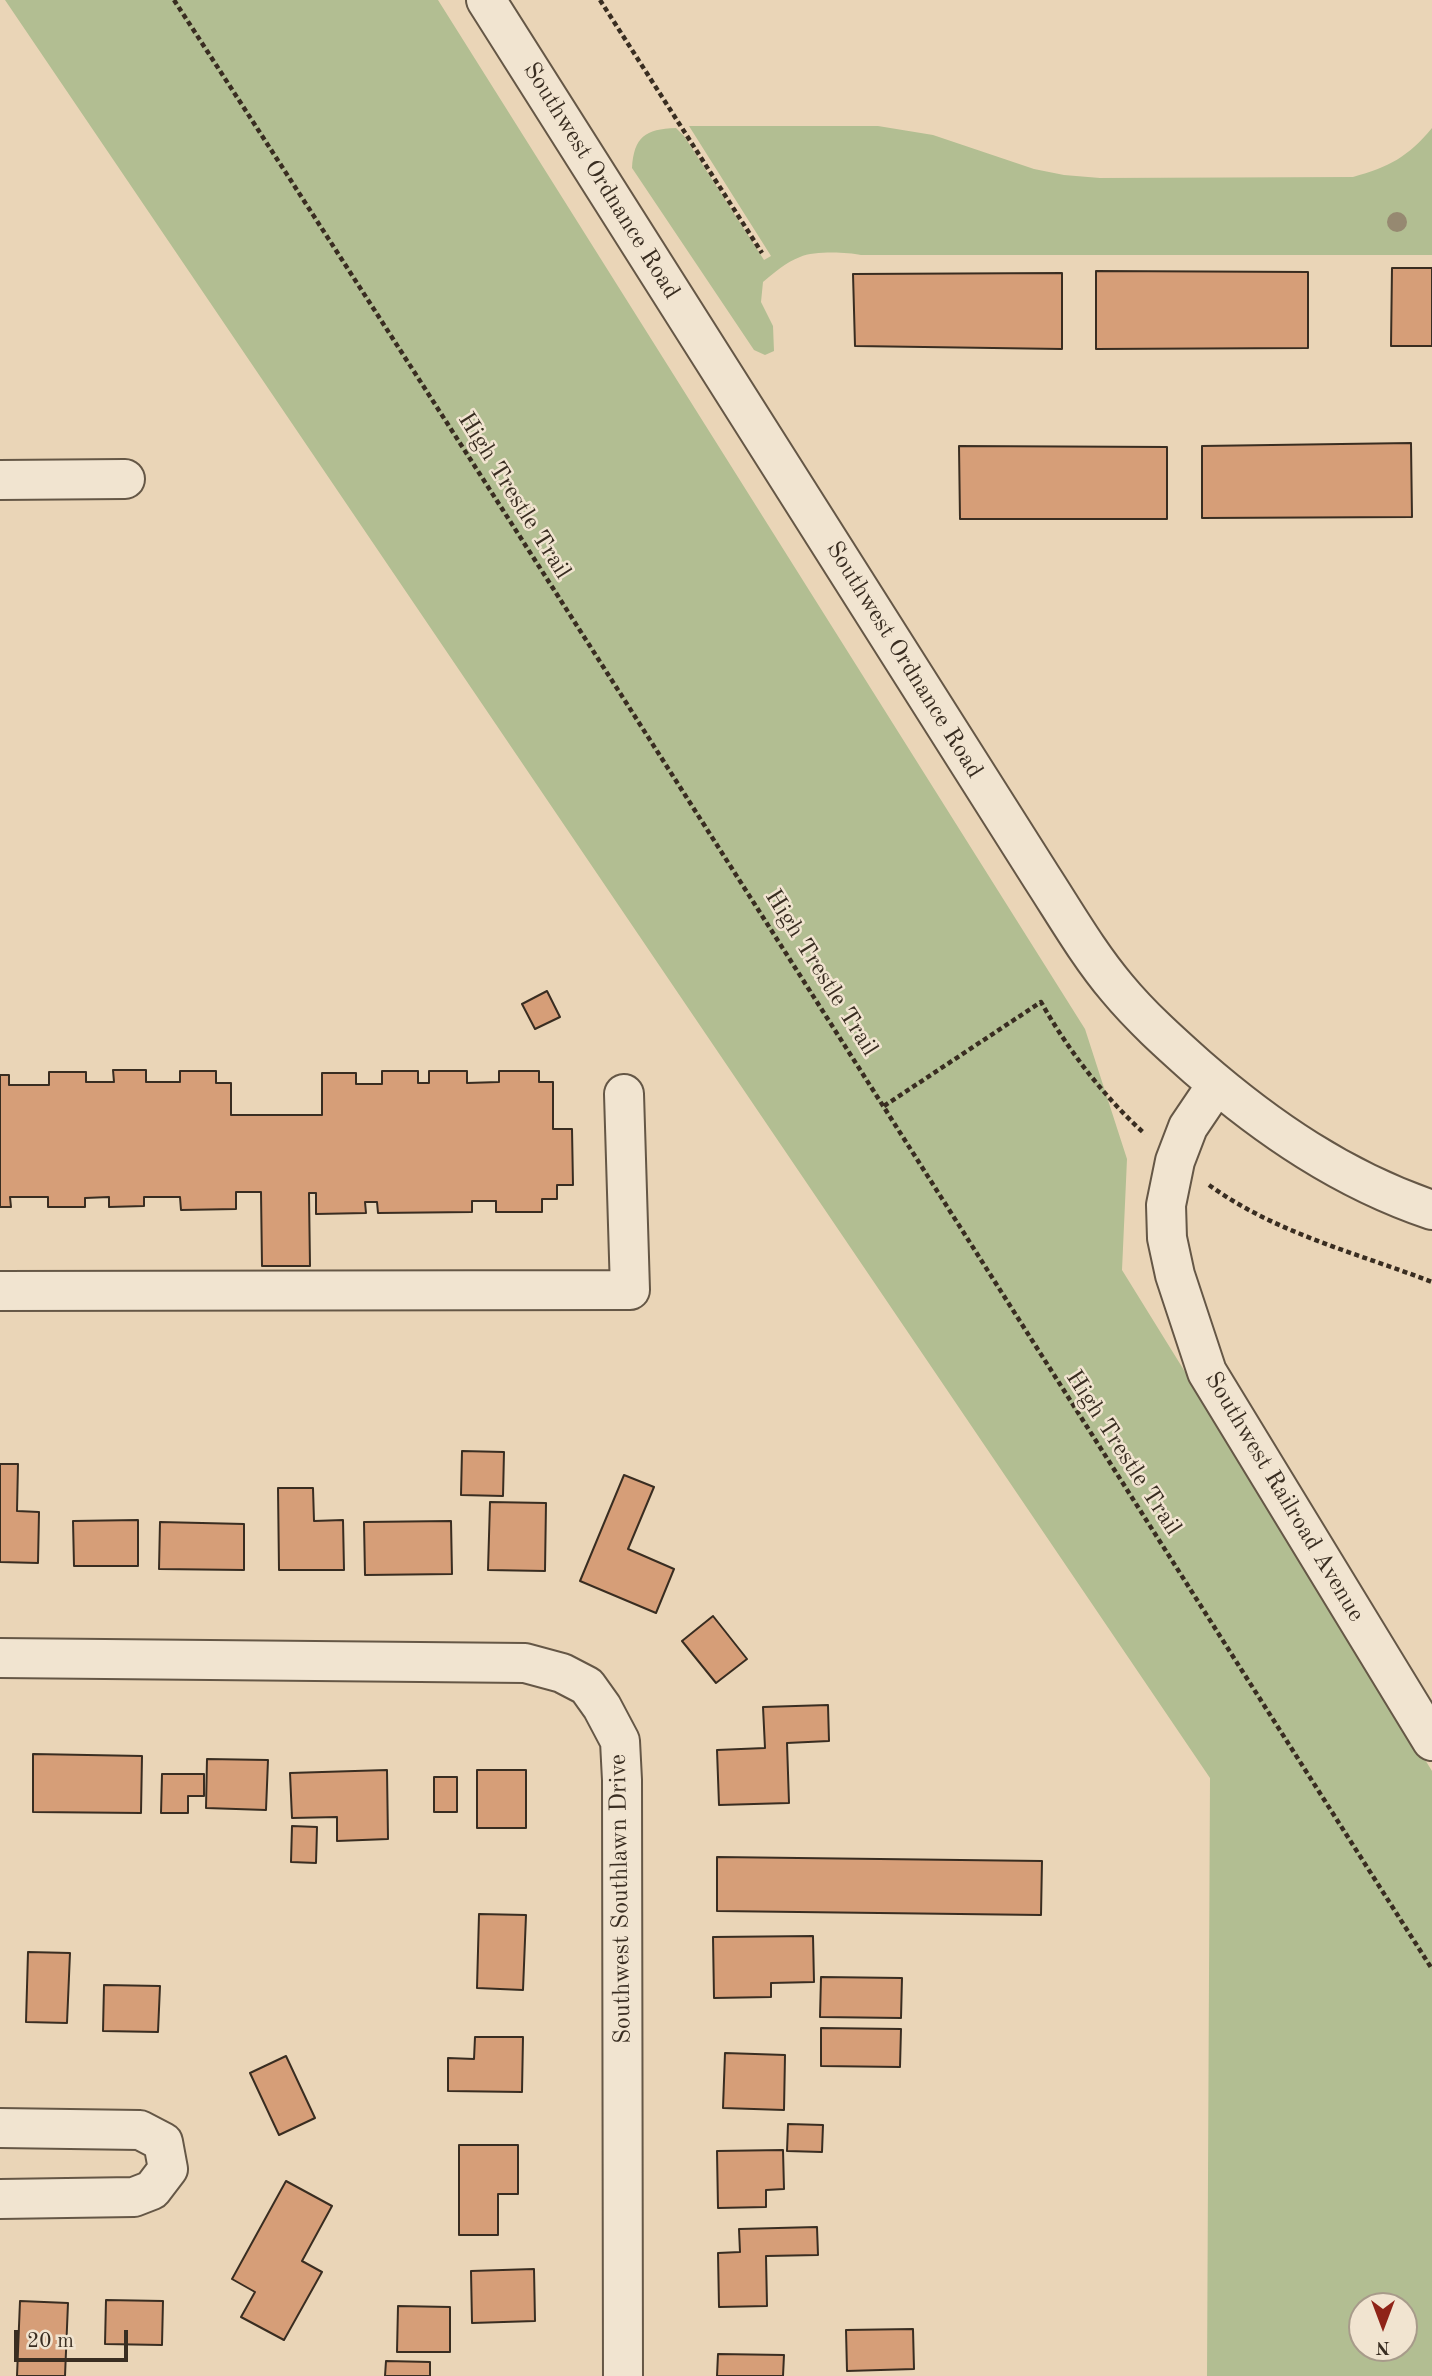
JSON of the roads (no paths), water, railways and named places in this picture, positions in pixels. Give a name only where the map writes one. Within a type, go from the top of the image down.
[{"type":"street","name":"Southwest Ordnance Road","points":[[486,0],[1042,878],[1114,985],[1141,1017],[1217,1084],[1278,1132],[1343,1173],[1432,1210]]},
{"type":"street","points":[[0,480],[125,478]]},
{"type":"street","name":"Southwest Railroad Avenue","points":[[1217,1084],[1188,1128],[1175,1161],[1166,1205],[1167,1238],[1175,1275],[1207,1372],[1432,1741]]},
{"type":"street","points":[[0,1292],[630,1290],[624,1094]]},
{"type":"street","name":"Southwest Southlawn Drive","points":[[0,1658],[525,1662],[562,1673],[587,1686],[620,1741],[623,2376]]},
{"type":"street","points":[[0,2128],[140,2130],[163,2142],[169,2169],[152,2190],[134,2197],[0,2199]]}]
